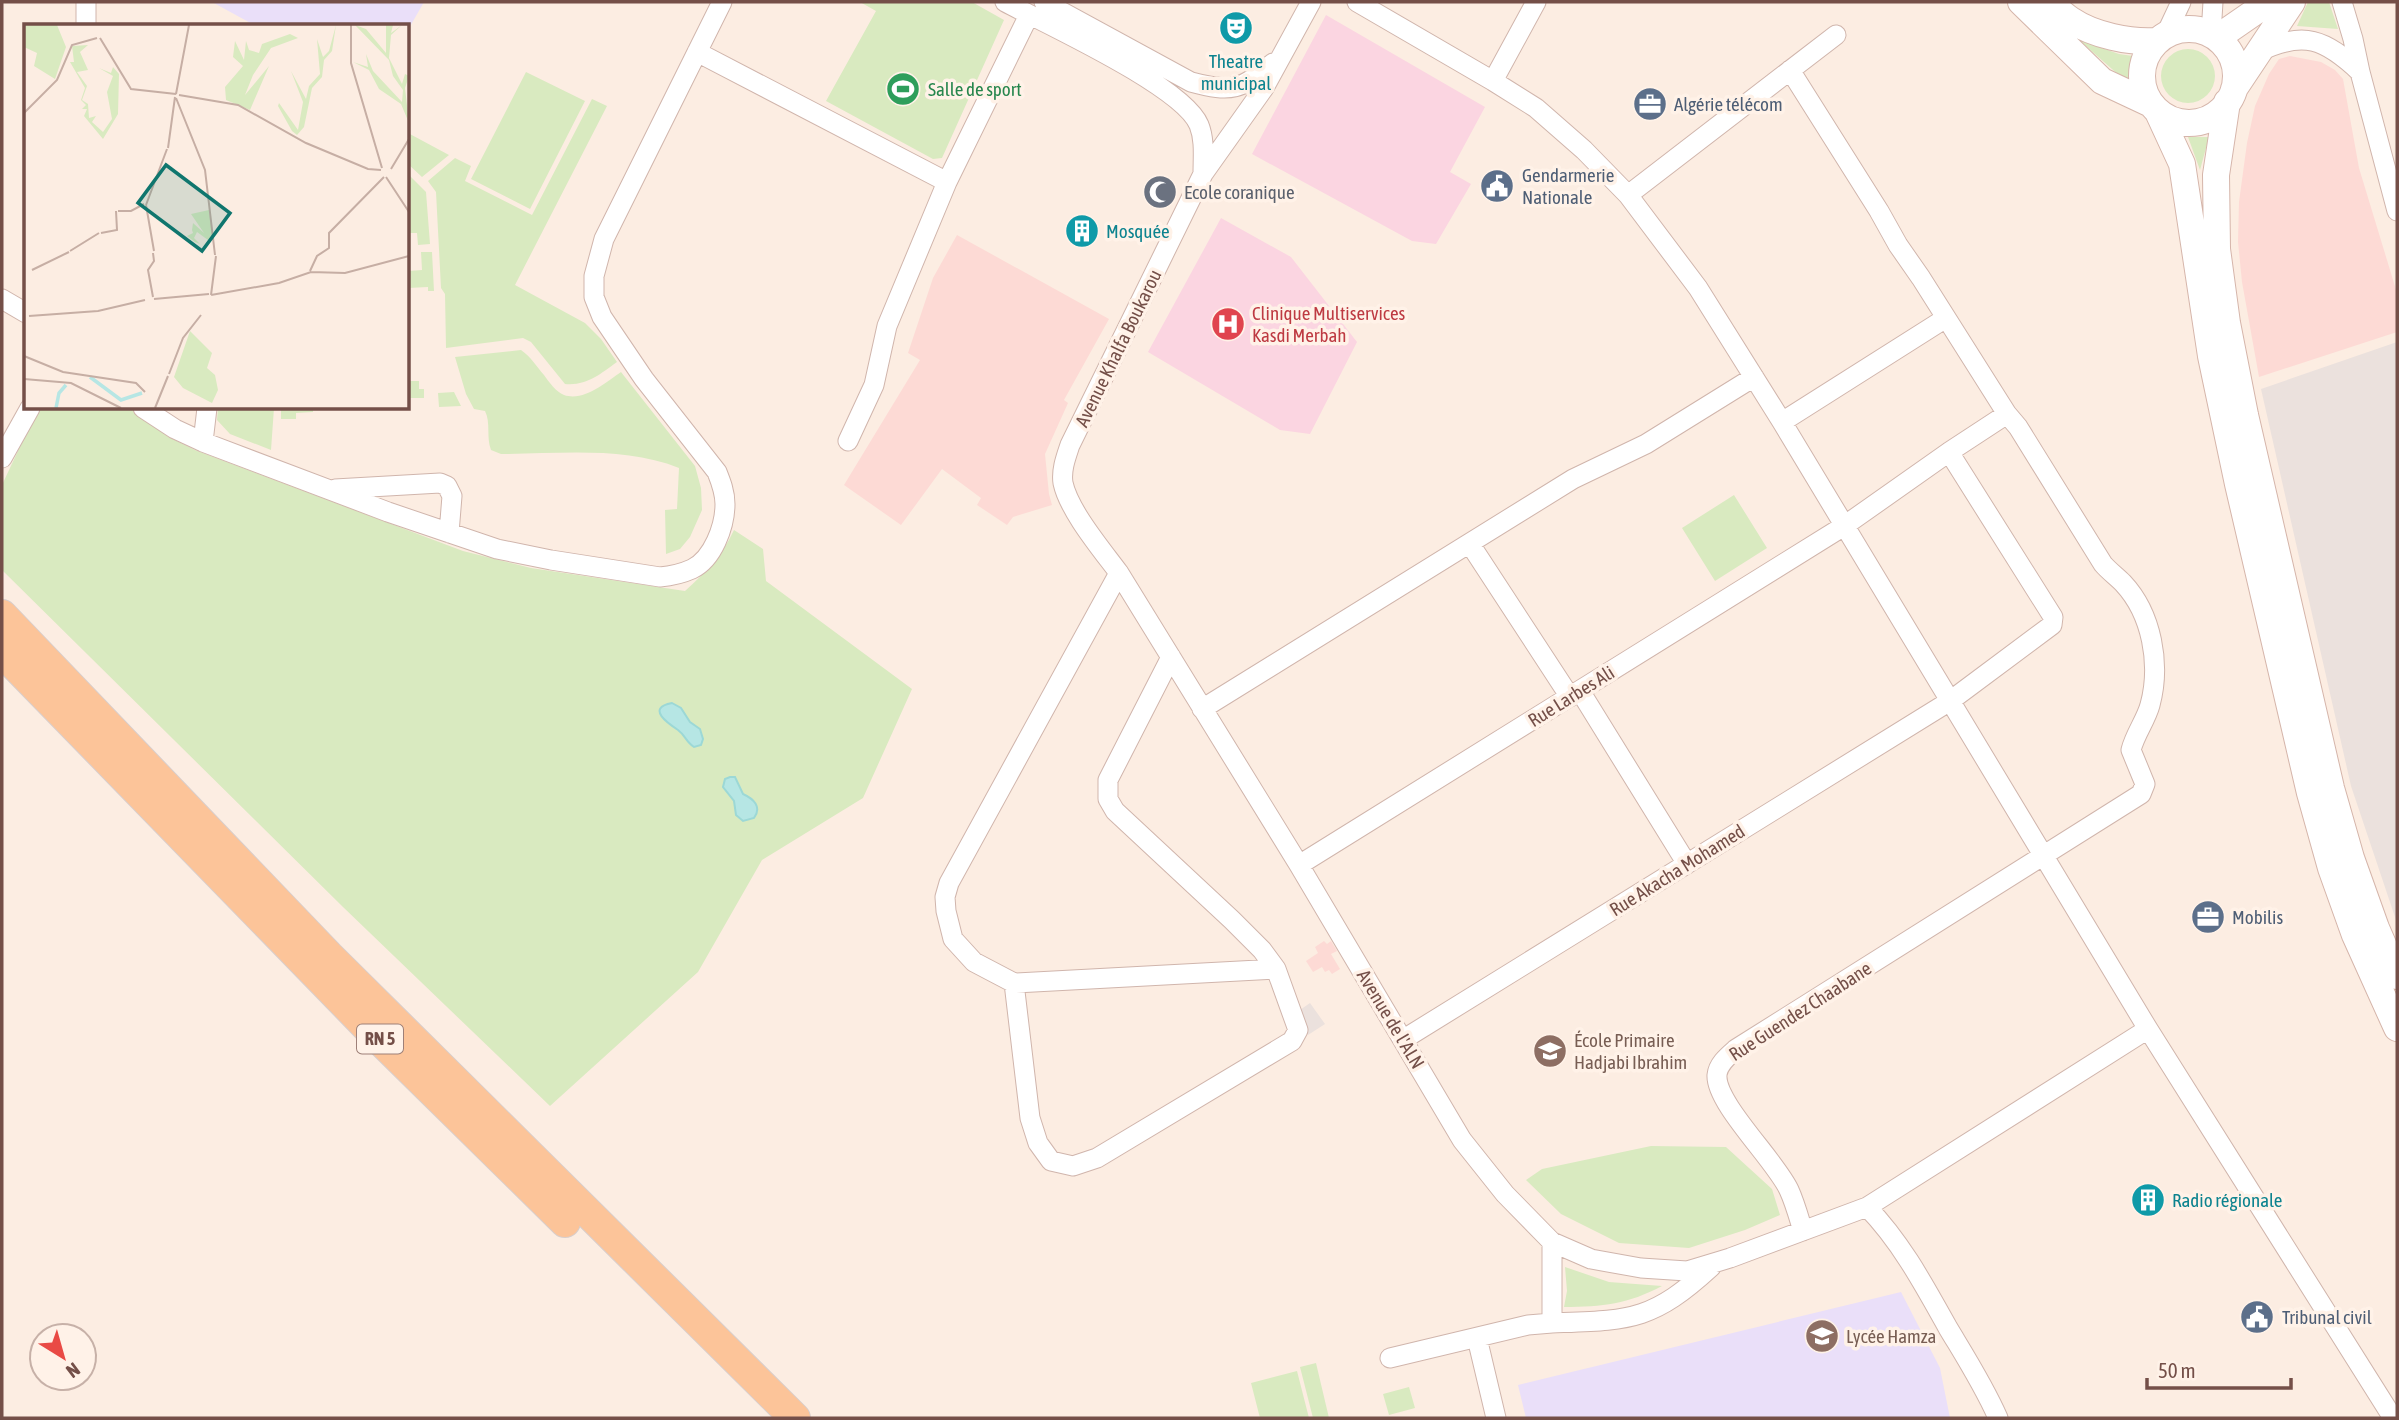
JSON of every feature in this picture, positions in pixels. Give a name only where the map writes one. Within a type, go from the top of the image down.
[{"type":"main road","points":[[2021,2],[2154,135],[2165,151],[2190,207]]},
{"type":"main road","points":[[2050,2],[2071,20],[2087,28],[2124,39],[2162,37],[2189,29],[2214,36],[2232,58],[2235,69],[2216,175],[2217,249],[2232,349],[2331,788],[2375,928],[2397,976]]},
{"type":"main road","points":[[2214,36],[2269,2]]},
{"type":"main road","points":[[2102,81],[2155,108],[2169,119],[2182,122],[2207,119],[2230,97],[2292,2]]},
{"type":"main road","points":[[2162,37],[2150,48],[2142,67],[2143,86],[2182,164],[2211,356],[2310,793],[2331,868],[2355,935],[2397,1028]]},
{"type":"main road","name":"RN 5","points":[[2,615],[338,966],[795,1418]]},
{"type":"main road","name":"RN 5","points":[[2,652],[370,1030],[765,1418]]},
{"type":"street","points":[[86,2],[86,24]]},
{"type":"street","points":[[146,410],[175,429],[202,442],[449,533],[511,552],[660,577],[677,575],[694,568],[713,548],[723,523],[724,489],[717,472],[627,355],[602,317],[594,297],[594,276],[604,239],[722,2]]},
{"type":"street","points":[[1005,2],[1134,70],[1186,106],[1198,123],[1209,132],[1216,134],[1236,125],[1240,113],[1237,101],[1228,92],[1191,82],[1044,2]]},
{"type":"street","name":"Avenue Khalfa Boukarou","points":[[1071,503],[1063,483],[1064,465],[1070,445],[1203,174],[1264,88],[1311,2]]},
{"type":"street","points":[[1357,2],[1536,108],[1584,150],[1628,195],[1698,288],[1782,422],[2148,1029],[2393,1418]]},
{"type":"street","points":[[1493,81],[1536,2]]},
{"type":"street","points":[[2162,37],[2181,2]]},
{"type":"street","points":[[2213,2],[2214,36]]},
{"type":"street","points":[[2342,2],[2397,211]]},
{"type":"street","points":[[848,440],[874,385],[887,326],[947,182],[1029,15]]},
{"type":"street","points":[[1628,195],[1836,35]]},
{"type":"street","points":[[2257,52],[2289,40],[2307,40],[2331,47],[2360,72]]},
{"type":"street","points":[[697,52],[947,182]]},
{"type":"street","points":[[1203,174],[1204,151],[1196,116],[1198,102],[1208,92],[1255,78],[1282,55]]},
{"type":"street","name":"Rue Guendez Chaabane","points":[[1790,70],[1898,245],[2018,427],[2103,564],[2122,581],[2136,601],[2147,623],[2153,647],[2154,677],[2150,706],[2131,750],[2145,784],[2141,794],[1725,1058],[1717,1076],[1720,1087],[1730,1107],[1776,1167],[1790,1190],[1803,1231]]},
{"type":"street","points":[[2,299],[24,312]]},
{"type":"street","points":[[1782,422],[1946,318]]},
{"type":"street","points":[[1202,709],[1573,479],[1646,444],[1754,377]]},
{"type":"street","points":[[2,458],[29,410]]},
{"type":"street","points":[[202,442],[207,410]]},
{"type":"street","name":"Rue Larbes Ali","points":[[1299,865],[1844,526],[2007,414]]},
{"type":"street","name":"Rue Akacha Mohamed","points":[[1404,1039],[1950,701],[2052,625],[2053,617],[1949,452]]},
{"type":"street","points":[[327,489],[440,483],[447,486],[452,496],[449,533]]},
{"type":"street","name":"Avenue de l'ALN","points":[[1071,503],[1119,573],[1299,865],[1462,1140],[1505,1194],[1552,1242],[1591,1259],[1641,1268],[1687,1271],[1714,1264],[1867,1207],[2148,1029]]},
{"type":"street","points":[[1470,544],[1575,694],[1687,864]]},
{"type":"street","points":[[1119,573],[949,883],[946,911],[953,939],[974,962],[1014,983],[1276,969]]},
{"type":"street","points":[[1014,983],[1030,1118],[1038,1143],[1051,1161],[1073,1166],[1097,1158],[1292,1041],[1298,1030],[1276,969],[1262,950],[1115,811],[1108,799],[1108,780],[1171,657]]},
{"type":"street","points":[[1867,1207],[1887,1228],[1914,1268],[1986,1392],[1998,1418]]},
{"type":"street","points":[[1552,1242],[1552,1324]]},
{"type":"street","points":[[1391,1358],[1528,1325],[1628,1319],[1650,1312],[1684,1292],[1714,1264]]},
{"type":"street","points":[[1477,1338],[1496,1418]]},
{"type":"shaded area","points":[[212,2],[424,2],[410,26],[410,24],[252,24]]},
{"type":"shaded area","points":[[1326,15],[1485,107],[1450,172],[1471,184],[1436,244],[1412,241],[1252,154]]},
{"type":"shaded area","points":[[2290,56],[2321,62],[2335,70],[2343,79],[2359,168],[2397,293],[2397,332],[2259,377],[2242,282],[2238,242],[2239,202],[2255,106],[2279,59]]},
{"type":"shaded area","points":[[1221,218],[1291,257],[1357,342],[1310,434],[1280,430],[1148,352]]},
{"type":"shaded area","points":[[957,235],[1109,319],[1064,400],[1068,403],[1045,454],[1052,505],[1013,517],[1007,525],[977,505],[981,498],[942,469],[901,525],[844,485],[920,360],[908,353],[933,278]]},
{"type":"shaded area","points":[[2397,342],[2397,923],[2351,786],[2261,389]]},
{"type":"shaded area","points":[[1324,941],[1327,944],[1331,941],[1337,951],[1331,954],[1340,969],[1332,974],[1329,970],[1325,972],[1322,967],[1313,972],[1306,961],[1318,953],[1315,947]]},
{"type":"shaded area","points":[[1310,1003],[1325,1024],[1308,1035],[1300,1010]]},
{"type":"shaded area","name":"Lycée Hamza","points":[[1901,1292],[1940,1368],[1950,1418],[1526,1418],[1518,1385]]},
{"type":"green space","name":"Salle de sport","points":[[860,2],[972,2],[1004,20],[942,158],[933,159],[826,101],[876,11]]},
{"type":"green space","points":[[2308,2],[2329,2],[2338,29],[2297,26]]},
{"type":"green space","points":[[2079,40],[2133,56],[2129,84]]},
{"type":"green space","points":[[2193,49],[2203,53],[2211,61],[2215,76],[2211,91],[2203,99],[2183,103],[2173,99],[2165,91],[2161,71],[2165,61],[2173,53]]},
{"type":"green space","points":[[526,72],[585,101],[530,209],[471,179]]},
{"type":"green space","points":[[592,99],[607,106],[515,285],[585,323],[601,339],[617,362],[587,381],[565,384],[531,342],[523,338],[446,348],[445,294],[441,288],[436,192],[428,181],[455,158],[471,166],[465,181],[532,215]]},
{"type":"green space","points":[[410,134],[449,155],[422,177],[410,166]]},
{"type":"green space","points":[[2188,137],[2209,137],[2200,170]]},
{"type":"green space","points":[[410,176],[426,192],[430,244],[418,245],[417,233],[410,233]]},
{"type":"green space","points":[[421,252],[432,252],[434,291],[428,291],[428,287],[410,288],[410,271],[422,270]]},
{"type":"green space","points":[[521,350],[558,392],[564,395],[579,396],[587,393],[621,372],[695,466],[701,488],[702,510],[690,537],[680,549],[666,554],[665,510],[677,509],[679,468],[658,461],[614,454],[501,454],[491,450],[485,411],[474,409],[466,394],[455,357]]},
{"type":"green space","points":[[410,381],[419,381],[419,389],[424,389],[424,398],[410,398]]},
{"type":"green space","points":[[454,392],[461,406],[439,407],[438,393]]},
{"type":"green space","points":[[37,410],[132,410],[167,436],[195,450],[463,551],[531,568],[685,591],[713,563],[734,530],[763,549],[766,581],[912,689],[863,798],[762,860],[698,972],[550,1106],[343,907],[2,570],[2,485]]},
{"type":"green space","points":[[218,410],[274,410],[271,450],[230,434],[217,420]]},
{"type":"green space","points":[[281,410],[313,410],[296,413],[296,419],[281,419]]},
{"type":"green space","points":[[1734,495],[1767,548],[1715,581],[1682,528]]},
{"type":"green space","points":[[1651,1146],[1726,1147],[1772,1189],[1780,1215],[1745,1230],[1689,1248],[1619,1243],[1561,1214],[1526,1180],[1542,1169]]},
{"type":"green space","points":[[1565,1267],[1609,1282],[1662,1286],[1638,1297],[1615,1303],[1564,1307],[1567,1291]]},
{"type":"green space","points":[[1316,1363],[1329,1418],[1313,1418],[1300,1367]]},
{"type":"green space","points":[[1297,1371],[1309,1418],[1260,1418],[1251,1383]]},
{"type":"green space","points":[[1409,1387],[1415,1408],[1389,1415],[1383,1394]]},
{"type":"water","points":[[672,703],[681,708],[690,722],[700,729],[703,739],[701,745],[691,745],[662,716],[660,708]]},
{"type":"water","points":[[735,777],[743,794],[756,804],[754,818],[743,821],[736,815],[734,801],[723,787],[725,779]]},
{"type":"place","name":"Theatre municipal","points":[[1236,28]]},
{"type":"place","name":"Salle de sport","points":[[903,89]]},
{"type":"place","name":"Algérie télécom","points":[[1650,104]]},
{"type":"place","name":"Gendarmerie Nationale","points":[[1497,186]]},
{"type":"place","name":"Ecole coranique","points":[[1160,192]]},
{"type":"place","name":"Mosquée","points":[[1082,231]]},
{"type":"place","name":"Clinique Multiservices Kasdi Merbah","points":[[1228,324]]},
{"type":"place","name":"Mobilis","points":[[2208,917]]},
{"type":"place","name":"École Primaire Hadjabi Ibrahim","points":[[1550,1051]]},
{"type":"place","name":"Radio régionale","points":[[2148,1200]]},
{"type":"place","name":"Tribunal civil","points":[[2257,1317]]},
{"type":"place","name":"Lycée Hamza","points":[[1822,1336]]}]
